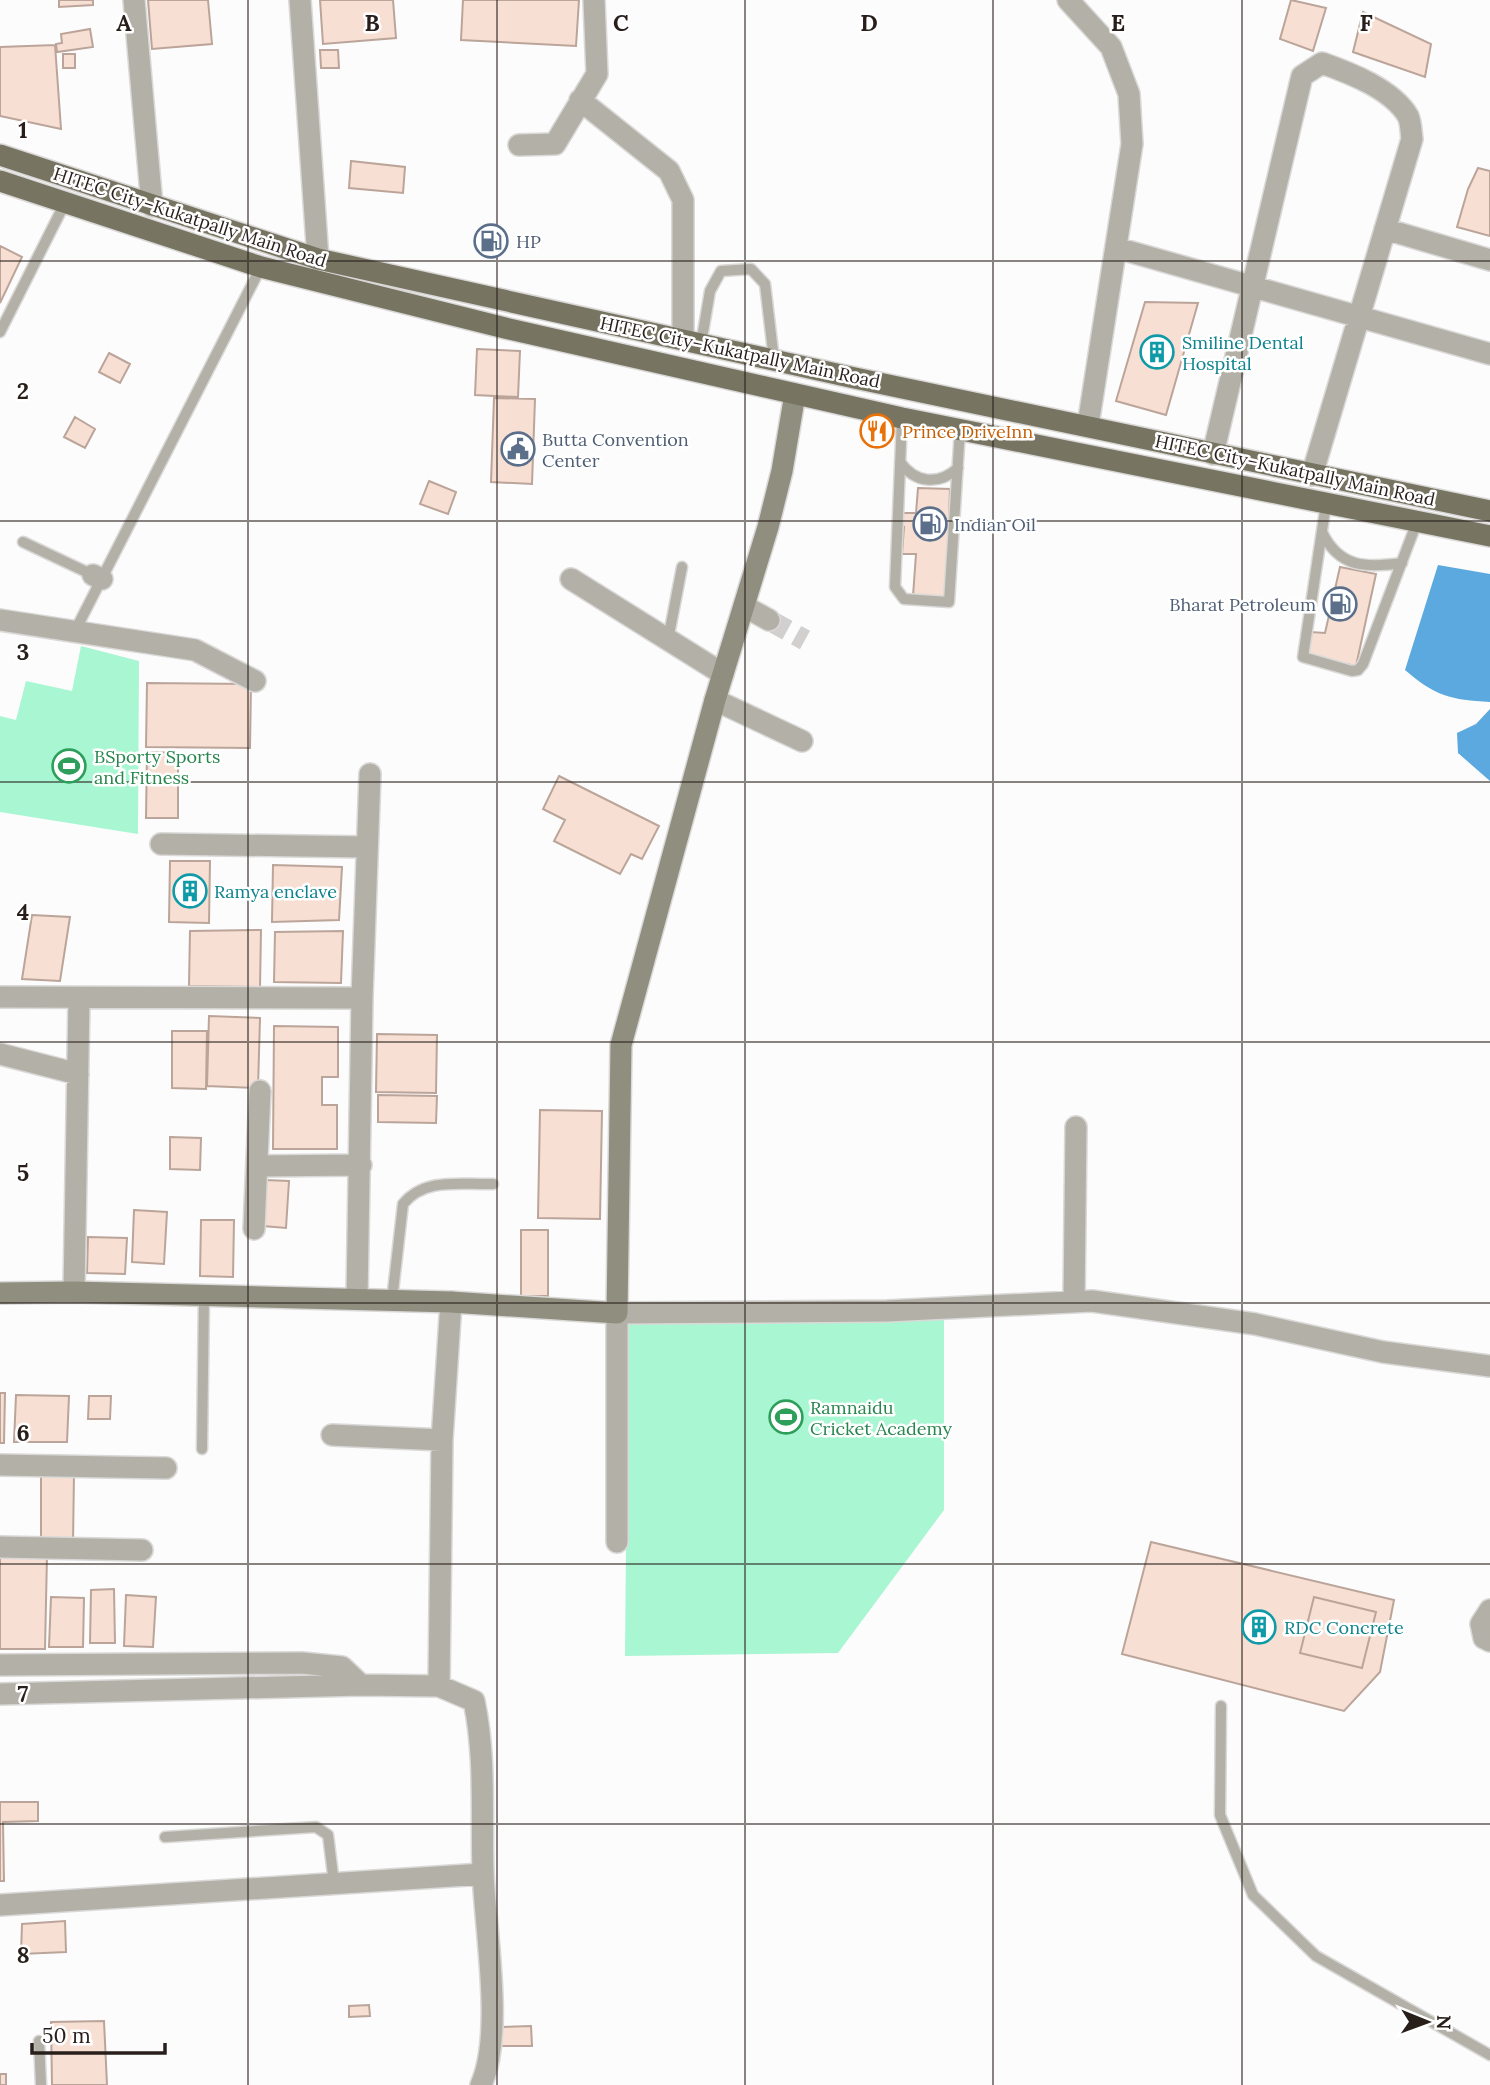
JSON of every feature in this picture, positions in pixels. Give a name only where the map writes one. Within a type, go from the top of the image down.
[{"type":"main road","name":"HITEC City–Kukatpally Main Road","points":[[0,155],[317,259],[774,360],[1490,511]]},
{"type":"main road","name":"HITEC City–Kukatpally Main Road","points":[[0,181],[261,267],[505,328],[902,418],[1490,536]]},
{"type":"street","points":[[134,0],[152,206]]},
{"type":"street","points":[[300,0],[317,259]]},
{"type":"street","points":[[519,145],[555,144],[597,74],[594,0]]},
{"type":"street","points":[[1069,0],[1111,47],[1129,94],[1132,144],[1088,425]]},
{"type":"street","points":[[1213,454],[1302,76],[1322,63],[1353,74],[1396,102],[1409,118],[1412,139],[1312,474]]},
{"type":"street","points":[[580,100],[669,171],[683,200],[692,342]]},
{"type":"street","points":[[1385,229],[1490,260]]},
{"type":"street","points":[[1117,248],[1490,354]]},
{"type":"street","points":[[617,1542],[621,1045],[715,700],[782,471],[794,394]]},
{"type":"street","points":[[571,579],[723,674]]},
{"type":"street","points":[[744,606],[769,620]]},
{"type":"street","points":[[0,620],[76,629],[195,650],[254,681]]},
{"type":"street","points":[[715,700],[802,741]]},
{"type":"street","points":[[357,1299],[362,998],[370,774]]},
{"type":"street","points":[[161,844],[366,847]]},
{"type":"street","points":[[0,997],[362,998]]},
{"type":"street","points":[[74,1292],[79,999]]},
{"type":"street","points":[[0,1054],[78,1074]]},
{"type":"street","points":[[254,1229],[260,1091]]},
{"type":"street","points":[[1074,1302],[1076,1127]]},
{"type":"street","points":[[257,1166],[361,1165]]},
{"type":"street","points":[[0,1293],[74,1292],[391,1300],[617,1313],[887,1311],[1092,1301],[1255,1324],[1383,1352],[1490,1366]]},
{"type":"street","points":[[439,1686],[442,1440],[451,1302]]},
{"type":"street","points":[[331,1435],[442,1440]]},
{"type":"street","points":[[0,1465],[166,1468]]},
{"type":"street","points":[[0,1547],[142,1550]]},
{"type":"street","points":[[1490,1610],[1481,1624],[1484,1638],[1490,1641]]},
{"type":"street","points":[[0,1665],[302,1663],[342,1667],[361,1685]]},
{"type":"street","points":[[0,1694],[361,1685],[439,1686],[474,1701],[482,1740],[483,1874],[492,2024],[488,2069],[481,2085]]},
{"type":"street","points":[[0,1905],[483,1874]]},
{"type":"lane","points":[[0,332],[66,201]]},
{"type":"lane","points":[[76,629],[97,577],[261,267]]},
{"type":"lane","points":[[692,342],[710,291],[721,271],[751,269],[765,284],[774,360]]},
{"type":"lane","points":[[902,418],[895,587],[904,599],[945,604],[951,596],[960,430]]},
{"type":"lane","points":[[900,462],[909,475],[922,479],[949,476],[958,468]]},
{"type":"lane","points":[[1326,504],[1303,652],[1305,659],[1358,670],[1417,522]]},
{"type":"lane","points":[[1322,532],[1330,550],[1345,561],[1378,566],[1402,563]]},
{"type":"lane","points":[[23,542],[97,577]]},
{"type":"lane","points":[[668,640],[681,568]]},
{"type":"lane","points":[[391,1300],[403,1204],[413,1192],[425,1186],[493,1184]]},
{"type":"lane","points":[[202,1449],[204,1297]]},
{"type":"lane","points":[[1221,1706],[1220,1815],[1253,1895],[1316,1956],[1490,2055]]},
{"type":"lane","points":[[165,1837],[316,1827],[328,1835],[334,1883]]},
{"type":"lane","points":[[39,2041],[41,2085]]},
{"type":"green space","name":"BSporty Sports and Fitness","points":[[81,646],[139,661],[138,834],[0,812],[0,716],[16,720],[26,681],[72,691]]},
{"type":"green space","name":"Ramnaidu Cricket Academy","points":[[944,1317],[944,1510],[838,1653],[625,1656],[628,1323]]},
{"type":"water","points":[[1438,565],[1490,574],[1490,702],[1444,695],[1425,686],[1405,670]]},
{"type":"water","points":[[1490,709],[1490,781],[1458,753],[1457,733],[1476,724]]},
{"type":"building","points":[[59,0],[93,0],[93,5],[59,7]]},
{"type":"building","points":[[148,0],[208,0],[212,44],[152,49]]},
{"type":"building","points":[[320,0],[393,0],[396,38],[323,44]]},
{"type":"building","points":[[463,0],[579,0],[576,46],[461,40]]},
{"type":"building","points":[[1291,0],[1326,8],[1313,51],[1280,39]]},
{"type":"building","points":[[1363,12],[1431,44],[1425,77],[1353,52]]},
{"type":"building","points":[[90,29],[93,47],[57,52],[56,44],[62,43],[61,34]]},
{"type":"building","points":[[55,45],[61,129],[0,116],[0,47]]},
{"type":"building","points":[[320,50],[338,50],[339,68],[321,68]]},
{"type":"building","points":[[63,54],[75,54],[75,68],[63,68]]},
{"type":"building","points":[[351,161],[405,167],[403,193],[349,188]]},
{"type":"building","points":[[1478,168],[1490,171],[1490,236],[1457,227],[1468,189]]},
{"type":"building","points":[[0,246],[22,257],[0,303]]},
{"type":"building","name":"Smiline Dental Hospital","points":[[1145,302],[1198,303],[1166,415],[1116,401]]},
{"type":"building","points":[[477,349],[520,351],[518,397],[475,395]]},
{"type":"building","points":[[109,353],[130,364],[120,383],[99,372]]},
{"type":"building","points":[[494,398],[535,399],[532,484],[491,482]]},
{"type":"building","points":[[75,417],[95,429],[85,448],[64,437]]},
{"type":"building","points":[[429,481],[456,492],[448,514],[420,504]]},
{"type":"building","points":[[918,488],[950,489],[946,598],[913,596],[916,554],[902,554],[904,527],[900,527],[901,513],[916,513]]},
{"type":"building","points":[[1340,567],[1376,574],[1356,666],[1306,656],[1311,632],[1325,633]]},
{"type":"building","points":[[147,683],[251,684],[250,748],[146,747]]},
{"type":"building","points":[[147,752],[178,753],[178,818],[146,818]]},
{"type":"building","points":[[559,776],[659,826],[642,859],[631,854],[620,874],[554,841],[565,820],[543,809]]},
{"type":"building","name":"Ramya enclave","points":[[170,861],[210,861],[209,923],[169,922]]},
{"type":"building","points":[[273,865],[342,867],[339,920],[272,922]]},
{"type":"building","points":[[32,915],[70,917],[60,981],[22,979]]},
{"type":"building","points":[[261,930],[260,987],[189,986],[190,931]]},
{"type":"building","points":[[343,931],[341,983],[274,982],[275,932]]},
{"type":"building","points":[[209,1016],[260,1018],[258,1088],[207,1086]]},
{"type":"building","points":[[274,1026],[338,1027],[338,1077],[322,1077],[322,1105],[337,1105],[337,1149],[273,1149]]},
{"type":"building","points":[[172,1031],[207,1031],[206,1089],[172,1088]]},
{"type":"building","points":[[377,1034],[437,1035],[436,1093],[376,1092]]},
{"type":"building","points":[[378,1095],[437,1096],[436,1123],[378,1122]]},
{"type":"building","points":[[540,1110],[602,1111],[600,1219],[538,1218]]},
{"type":"building","points":[[170,1137],[201,1138],[200,1170],[170,1169]]},
{"type":"building","points":[[265,1180],[289,1181],[286,1228],[263,1226]]},
{"type":"building","points":[[134,1210],[167,1212],[164,1264],[132,1262]]},
{"type":"building","points":[[201,1220],[234,1220],[233,1277],[200,1276]]},
{"type":"building","points":[[521,1230],[548,1230],[548,1296],[521,1296]]},
{"type":"building","points":[[88,1237],[127,1238],[125,1274],[87,1273]]},
{"type":"building","points":[[0,1393],[5,1393],[4,1443],[0,1443]]},
{"type":"building","points":[[16,1395],[69,1396],[67,1442],[14,1442]]},
{"type":"building","points":[[89,1396],[111,1396],[110,1419],[88,1419]]},
{"type":"building","points":[[41,1473],[74,1473],[73,1543],[41,1542]]},
{"type":"building","name":"RDC Concrete","points":[[1151,1542],[1394,1600],[1380,1672],[1344,1711],[1122,1654]]},
{"type":"building","points":[[0,1553],[47,1555],[45,1649],[0,1649]]},
{"type":"building","points":[[114,1589],[115,1643],[90,1643],[91,1590]]},
{"type":"building","points":[[126,1595],[156,1597],[153,1647],[124,1646]]},
{"type":"building","points":[[51,1597],[84,1598],[83,1647],[49,1647]]},
{"type":"building","points":[[1314,1597],[1376,1612],[1362,1668],[1300,1653]]},
{"type":"building","points":[[0,1802],[38,1802],[38,1821],[3,1822],[4,1881],[0,1881]]},
{"type":"building","points":[[65,1921],[66,1952],[21,1954],[22,1924]]},
{"type":"building","points":[[369,2005],[370,2016],[349,2017],[349,2006]]},
{"type":"building","points":[[104,2021],[107,2085],[52,2085],[51,2022]]},
{"type":"building","points":[[531,2026],[532,2046],[500,2046],[499,2027]]},
{"type":"building","points":[[0,2074],[6,2074],[6,2085],[0,2085]]},
{"type":"tunnel","points":[[769,620],[805,640]]},
{"type":"place","name":"HP","points":[[491,241]]},
{"type":"place","name":"Smiline Dental Hospital","points":[[1157,352]]},
{"type":"place","name":"Prince DriveInn","points":[[877,431]]},
{"type":"place","name":"Butta Convention Center","points":[[518,449]]},
{"type":"place","name":"Indian Oil","points":[[930,524]]},
{"type":"place","name":"Bharat Petroleum","points":[[1340,604]]},
{"type":"place","name":"BSporty Sports and Fitness","points":[[69,766]]},
{"type":"place","name":"Ramya enclave","points":[[190,891]]},
{"type":"place","name":"Ramnaidu Cricket Academy","points":[[786,1417]]},
{"type":"place","name":"RDC Concrete","points":[[1259,1627]]}]
